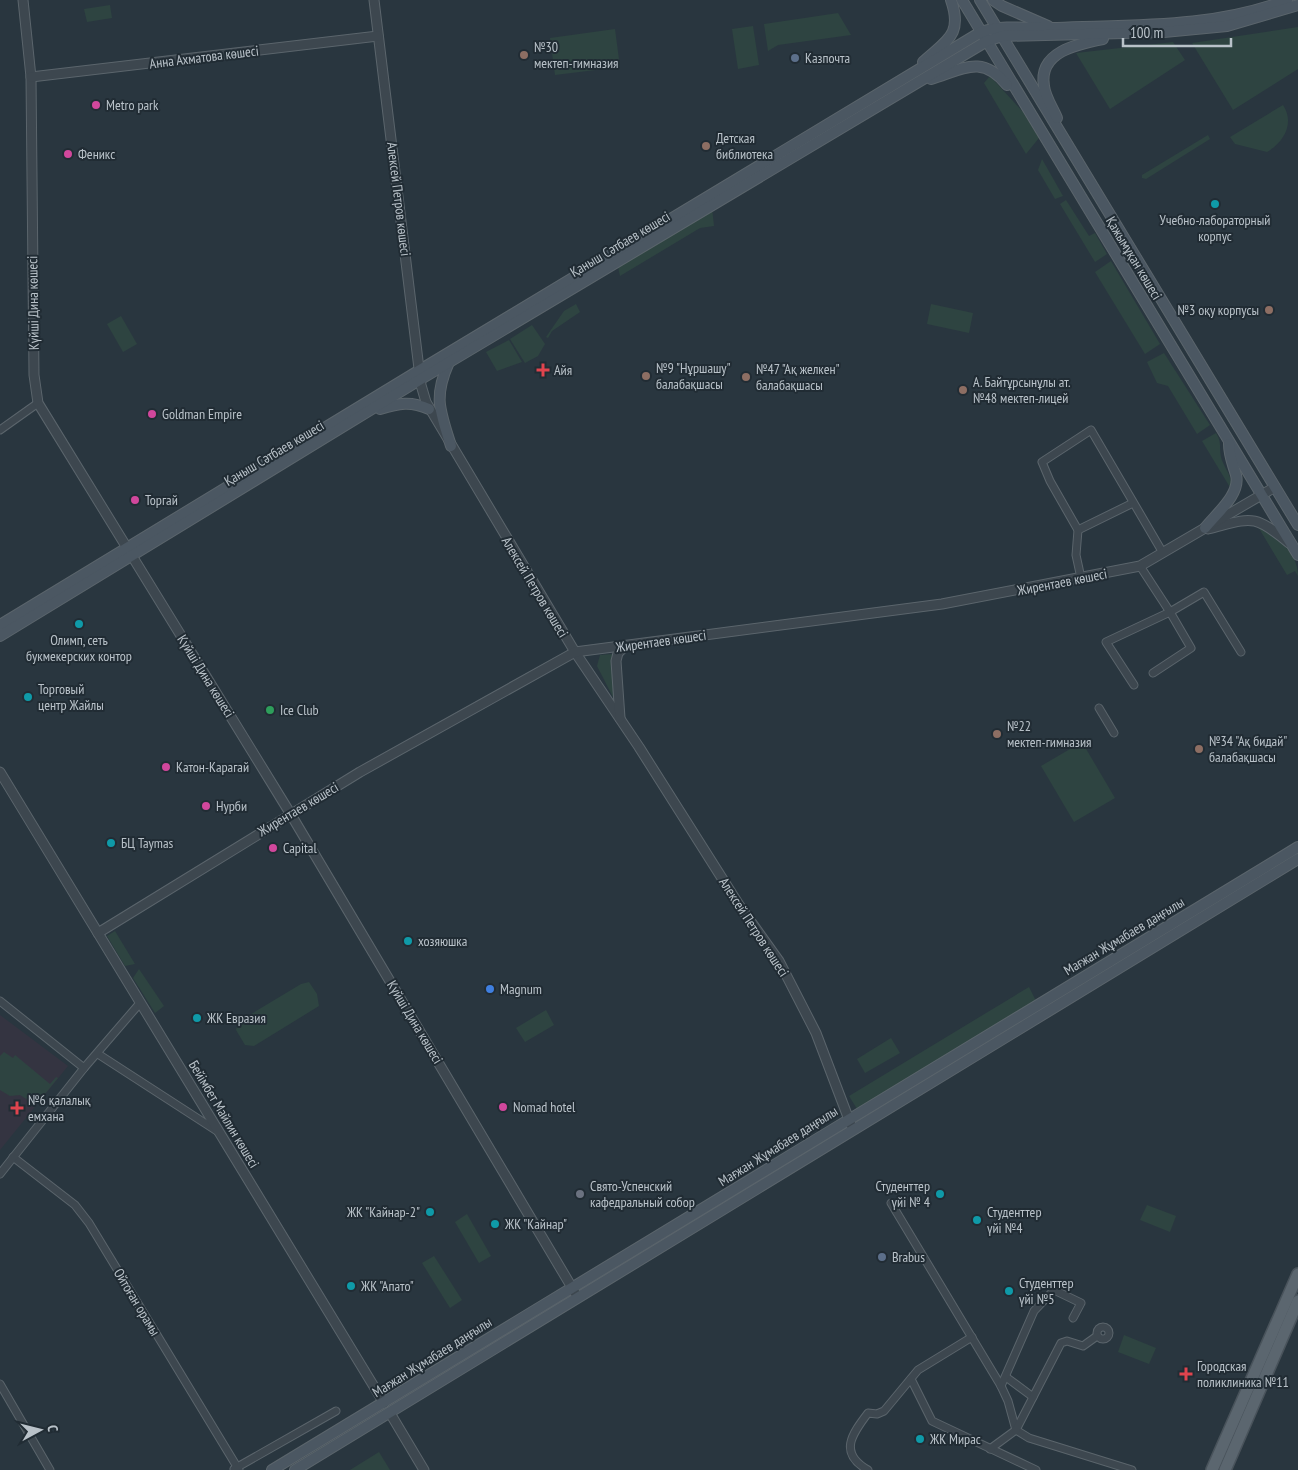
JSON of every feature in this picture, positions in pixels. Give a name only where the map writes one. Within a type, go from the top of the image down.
[{"type":"main road","points":[[910,81],[951,37],[956,24],[951,0]]},
{"type":"main road","name":"Қажымұқан көшесі","points":[[962,0],[1298,555]]},
{"type":"main road","name":"Қажымұқан көшесі","points":[[980,0],[1298,525]]},
{"type":"main road","points":[[994,0],[1002,6],[1053,28]]},
{"type":"main road","name":"Қаныш Сәтбаев көшесі","points":[[0,636],[129,551],[420,374],[984,37],[999,32],[1163,24],[1223,18],[1247,14],[1287,0]]},
{"type":"main road","name":"Қаныш Сәтбаев көшесі","points":[[999,32],[1134,33],[1227,26],[1298,5]]},
{"type":"main road","points":[[1074,156],[1044,87],[1044,70],[1055,54],[1081,43],[1134,33]]},
{"type":"main road","points":[[910,81],[971,66],[989,68],[996,72],[1031,114]]},
{"type":"main road","name":"Қаныш Сәтбаев көшесі","points":[[0,625],[367,413],[420,374],[449,362],[910,81]]},
{"type":"main road","points":[[449,362],[438,391],[439,408],[451,446]]},
{"type":"main road","points":[[367,413],[406,403],[416,403],[429,410]]},
{"type":"main road","points":[[1202,530],[1234,492],[1236,476],[1230,462],[1228,441]]},
{"type":"main road","name":"Мағжан Жұмабаев даңғылы","points":[[272,1470],[1298,847]]},
{"type":"main road","name":"Мағжан Жұмабаев даңғылы","points":[[295,1470],[577,1296],[733,1205],[1298,859]]},
{"type":"main road","points":[[1212,1470],[1298,1274]]},
{"type":"main road","points":[[1225,1470],[1298,1301]]},
{"type":"main road","name":"Бейімбет Майлин көшесі","points":[[384,1403],[390,1413]]},
{"type":"street","name":"Күйші Дина көшесі","points":[[23,0],[31,77],[34,375],[38,403],[290,813],[577,1296]]},
{"type":"street","name":"Алексей Петров көшесі","points":[[374,0],[420,374],[429,410],[575,652],[620,718],[739,905],[779,961],[816,1033],[848,1120],[854,1130]]},
{"type":"street","name":"Анна Ахматова көшесі","points":[[31,77],[378,36]]},
{"type":"street","points":[[0,430],[38,403]]},
{"type":"street","points":[[1081,578],[1076,555],[1078,530],[1050,481],[1042,462],[1091,430],[1163,553]]},
{"type":"street","name":"Жирентаев көшесі","points":[[98,933],[290,813],[575,652],[942,604],[1140,566],[1275,487]]},
{"type":"street","points":[[1078,530],[1133,503]]},
{"type":"street","points":[[1202,530],[1254,519],[1267,524],[1292,545]]},
{"type":"street","points":[[1140,566],[1191,648],[1153,673]]},
{"type":"street","points":[[1134,685],[1106,642],[1170,612],[1204,592],[1241,652]]},
{"type":"street","points":[[620,718],[616,661],[618,653],[625,646]]},
{"type":"street","points":[[1099,708],[1114,733]]},
{"type":"street","name":"Бейімбет Майлин көшесі","points":[[0,772],[384,1403]]},
{"type":"street","points":[[0,1002],[84,1068]]},
{"type":"street","points":[[0,1174],[84,1068],[140,1003]]},
{"type":"street","points":[[98,1054],[220,1133]]},
{"type":"street","name":"Ойтоған орамы","points":[[13,1157],[75,1205],[89,1223],[236,1469]]},
{"type":"street","points":[[891,1203],[1001,1386],[1008,1400],[1016,1430],[1029,1438],[1132,1470]]},
{"type":"street","points":[[1001,1386],[1034,1311],[1054,1290],[1081,1303],[1073,1318]]},
{"type":"street","points":[[990,1449],[1016,1430],[1061,1343],[1067,1341],[1083,1346],[1098,1336]]},
{"type":"street","points":[[868,1470],[858,1465],[850,1454],[850,1442],[868,1413],[877,1414],[884,1411],[918,1370],[972,1337]]},
{"type":"street","points":[[1006,1377],[1033,1397]]},
{"type":"street","points":[[911,1379],[932,1421],[1036,1470]]},
{"type":"street","points":[[0,1384],[50,1470]]},
{"type":"street","points":[[236,1469],[336,1411]]},
{"type":"street","name":"Бейімбет Майлин көшесі","points":[[390,1413],[424,1470]]},
{"type":"shaded area","name":"№6 қалалық емхана","points":[[0,1015],[68,1066],[0,1150]]},
{"type":"green space","points":[[110,5],[112,18],[87,22],[84,9]]},
{"type":"green space","points":[[838,13],[851,35],[778,45],[768,51],[764,24]]},
{"type":"green space","points":[[753,26],[759,65],[738,69],[732,29]]},
{"type":"green space","points":[[1298,27],[1298,69],[1233,110],[1192,43]]},
{"type":"green space","points":[[615,29],[620,67],[555,75],[550,38]]},
{"type":"green space","points":[[1173,42],[1185,60],[1110,109],[1076,53]]},
{"type":"green space","points":[[990,76],[1023,112],[1039,138],[1026,154],[984,83]]},
{"type":"green space","points":[[1283,105],[1288,119],[1286,132],[1278,143],[1267,152],[1235,144],[1230,137]]},
{"type":"green space","points":[[1208,135],[1210,139],[1146,179],[1142,178],[1142,175]]},
{"type":"green space","points":[[1042,159],[1063,196],[1055,199],[1038,170]]},
{"type":"green space","points":[[1066,200],[1089,236],[1095,233],[1107,254],[1095,262],[1060,204]]},
{"type":"green space","points":[[712,208],[714,226],[700,228],[620,276],[618,267]]},
{"type":"green space","points":[[1111,261],[1160,344],[1145,354],[1095,272]]},
{"type":"green space","points":[[576,304],[580,312],[552,331],[548,338],[546,337],[564,311]]},
{"type":"green space","points":[[931,304],[973,313],[969,333],[927,324]]},
{"type":"green space","points":[[121,316],[137,344],[123,352],[107,324]]},
{"type":"green space","points":[[532,325],[545,344],[538,356],[525,363],[510,339]]},
{"type":"green space","points":[[509,340],[522,362],[497,371],[486,352]]},
{"type":"green space","points":[[1164,353],[1210,425],[1197,434],[1168,386],[1157,383],[1147,362]]},
{"type":"green space","points":[[1216,433],[1220,442],[1222,461],[1230,476],[1231,489],[1202,441]]},
{"type":"green space","points":[[1257,525],[1271,534],[1290,552],[1297,567],[1298,576],[1295,571],[1287,575]]},
{"type":"green space","points":[[612,654],[615,701],[597,666],[600,655]]},
{"type":"green space","points":[[1082,742],[1115,798],[1074,822],[1041,766]]},
{"type":"green space","points":[[115,931],[135,964],[125,966],[107,936]]},
{"type":"green space","points":[[139,969],[164,1006],[155,1013],[133,978]]},
{"type":"green space","points":[[309,982],[317,994],[319,1006],[254,1046],[245,1045],[236,1030],[238,1022],[301,984]]},
{"type":"green space","points":[[1029,987],[1036,1001],[857,1109],[849,1096]]},
{"type":"green space","points":[[546,1010],[554,1025],[525,1042],[516,1028]]},
{"type":"green space","points":[[891,1038],[900,1053],[865,1073],[857,1059]]},
{"type":"green space","points":[[4,1052],[13,1058],[15,1055],[50,1084],[56,1077],[58,1078],[36,1105],[20,1095],[10,1096],[0,1090],[0,1056]]},
{"type":"green space","points":[[1147,1205],[1176,1216],[1170,1232],[1140,1220]]},
{"type":"green space","points":[[467,1214],[491,1256],[479,1263],[455,1222]]},
{"type":"green space","points":[[434,1256],[462,1300],[450,1308],[422,1263]]},
{"type":"green space","points":[[1124,1335],[1156,1348],[1149,1364],[1118,1352]]},
{"type":"green space","points":[[379,1452],[390,1470],[350,1470]]},
{"type":"place","name":"№30 мектеп-гимназия","points":[[524,55]]},
{"type":"place","name":"Казпочта","points":[[795,58]]},
{"type":"place","name":"Metro park","points":[[96,105]]},
{"type":"place","name":"Детская библиотека","points":[[706,146]]},
{"type":"place","name":"Феникс","points":[[68,154]]},
{"type":"place","name":"Учебно-лабораторный корпус","points":[[1215,204]]},
{"type":"place","name":"№3 оқу корпусы","points":[[1269,310]]},
{"type":"place","name":"Айя","points":[[543,370]]},
{"type":"place","name":"№9 \"Нұршашу\" балабақшасы","points":[[646,376]]},
{"type":"place","name":"№47 \"Ақ желкен\" балабақшасы","points":[[746,377]]},
{"type":"place","name":"А. Байтұрсынұлы ат. №48 мектеп-лицей","points":[[963,390]]},
{"type":"place","name":"Goldman Empire","points":[[152,414]]},
{"type":"place","name":"Торгай","points":[[135,500]]},
{"type":"place","name":"Олимп, сеть букмекерских контор","points":[[79,624]]},
{"type":"place","name":"Торговый центр Жайлы","points":[[28,697]]},
{"type":"place","name":"Ice Club","points":[[270,710]]},
{"type":"place","name":"№22 мектеп-гимназия","points":[[997,734]]},
{"type":"place","name":"№34 \"Ақ бидай\" балабақшасы","points":[[1199,749]]},
{"type":"place","name":"Катон-Карагай","points":[[166,767]]},
{"type":"place","name":"Нурби","points":[[206,806]]},
{"type":"place","name":"БЦ Taymas","points":[[111,843]]},
{"type":"place","name":"Capital","points":[[273,848]]},
{"type":"place","name":"хозяюшка","points":[[408,941]]},
{"type":"place","name":"Magnum","points":[[490,989]]},
{"type":"place","name":"ЖК Евразия","points":[[197,1018]]},
{"type":"place","name":"Nomad hotel","points":[[503,1107]]},
{"type":"place","name":"№6 қалалық емхана","points":[[17,1108]]},
{"type":"place","name":"Свято-Успенский кафедральный собор","points":[[580,1194]]},
{"type":"place","name":"Студенттер үйі № 4","points":[[940,1194]]},
{"type":"place","name":"ЖК \"Кайнар-2\"","points":[[430,1212]]},
{"type":"place","name":"Студенттер үйі №4","points":[[977,1220]]},
{"type":"place","name":"ЖК \"Кайнар\"","points":[[495,1224]]},
{"type":"place","name":"Brabus","points":[[882,1257]]},
{"type":"place","name":"ЖК \"Апато\"","points":[[351,1286]]},
{"type":"place","name":"Студенттер үйі №5","points":[[1009,1291]]},
{"type":"place","name":"Городская поликлиника №11","points":[[1186,1374]]},
{"type":"place","name":"ЖК Мирас","points":[[920,1439]]}]
